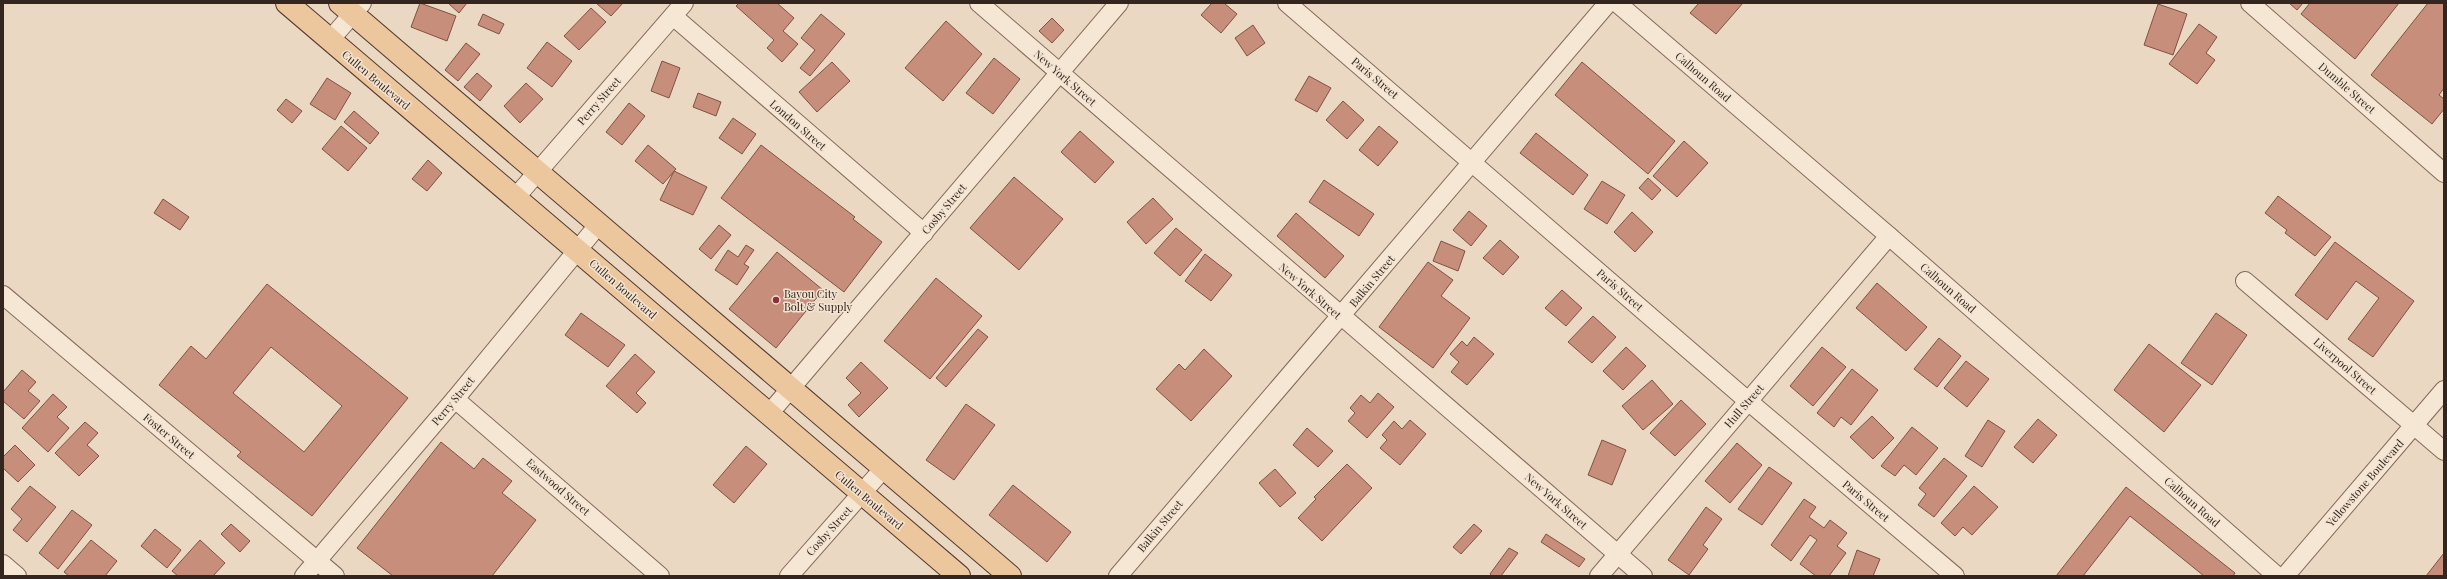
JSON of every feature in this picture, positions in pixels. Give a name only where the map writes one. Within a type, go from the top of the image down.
[{"type":"main road","name":"Cullen Boulevard","points":[[287,3],[578,250],[768,415],[959,576]]},
{"type":"main road","points":[[352,7],[538,172],[1010,576]]},
{"type":"street","name":"New York Street","points":[[979,3],[1341,318],[1642,576]]},
{"type":"street","name":"Cosby Street","points":[[768,415],[1119,3]]},
{"type":"street","name":"Paris Street","points":[[1287,3],[1748,401],[1955,576]]},
{"type":"street","name":"Balkin Street","points":[[1118,576],[1210,467],[1341,318],[1608,3]]},
{"type":"street","name":"Calhoun Road","points":[[1617,3],[1889,236],[2277,576]]},
{"type":"street","name":"Dumble Street","points":[[2250,3],[2444,173]]},
{"type":"street","points":[[330,40],[352,7]]},
{"type":"street","name":"Perry Street","points":[[515,198],[678,9]]},
{"type":"street","name":"London Street","points":[[678,9],[924,233]]},
{"type":"street","name":"Perry Street","points":[[304,576],[455,399],[599,224]]},
{"type":"street","name":"Hull Street","points":[[1599,576],[1889,236]]},
{"type":"street","name":"Liverpool Street","points":[[2245,281],[2444,451]]},
{"type":"street","name":"Foster Street","points":[[3,295],[336,576]]},
{"type":"street","name":"Yellowstone Boulevard","points":[[2285,576],[2415,426],[2444,390]]},
{"type":"street","name":"Eastwood Street","points":[[455,399],[660,576]]},
{"type":"street","name":"Cosby Street","points":[[789,576],[884,468]]},
{"type":"street","points":[[3,564],[17,576]]},
{"type":"building","points":[[420,3],[456,16],[447,41],[411,27]]},
{"type":"building","points":[[448,3],[467,3],[459,13]]},
{"type":"building","points":[[596,3],[623,3],[611,16]]},
{"type":"building","points":[[739,3],[777,3],[794,18],[783,31],[798,44],[782,62],[767,48],[774,40],[736,6]]},
{"type":"building","points":[[1212,3],[1224,3],[1237,14],[1221,33],[1201,15]]},
{"type":"building","points":[[1699,3],[1743,3],[1716,34],[1690,13]]},
{"type":"building","points":[[2289,3],[2303,3],[2297,10]]},
{"type":"building","points":[[2310,3],[2399,3],[2355,59],[2301,14]]},
{"type":"building","points":[[2428,3],[2444,3],[2444,88],[2439,95],[2444,99],[2444,109],[2432,124],[2371,75]]},
{"type":"building","points":[[2158,4],[2187,14],[2173,55],[2144,45]]},
{"type":"building","points":[[591,8],[606,22],[579,50],[564,36]]},
{"type":"building","points":[[483,14],[504,24],[499,34],[478,25]]},
{"type":"building","points":[[821,14],[845,34],[810,76],[800,68],[815,50],[801,38]]},
{"type":"building","points":[[1052,18],[1064,30],[1052,43],[1039,31]]},
{"type":"building","points":[[946,21],[982,54],[943,101],[905,68]]},
{"type":"building","points":[[2199,24],[2217,37],[2206,53],[2215,60],[2197,84],[2169,64]]},
{"type":"building","points":[[1253,25],[1265,43],[1247,56],[1235,38]]},
{"type":"building","points":[[547,42],[572,61],[552,87],[527,68]]},
{"type":"building","points":[[466,43],[480,54],[458,81],[445,70]]},
{"type":"building","points":[[994,58],[1020,79],[993,114],[966,93]]},
{"type":"building","points":[[662,61],[680,68],[669,98],[651,91]]},
{"type":"building","points":[[832,62],[850,81],[817,112],[799,92]]},
{"type":"building","points":[[1582,62],[1675,141],[1648,174],[1555,95]]},
{"type":"building","points":[[477,73],[492,86],[480,101],[464,87]]},
{"type":"building","points":[[1309,76],[1331,88],[1317,112],[1295,100]]},
{"type":"building","points":[[327,78],[351,93],[335,120],[310,104]]},
{"type":"building","points":[[526,83],[543,99],[520,123],[504,106]]},
{"type":"building","points":[[698,93],[721,102],[716,116],[693,107]]},
{"type":"building","points":[[286,99],[302,111],[292,123],[277,110]]},
{"type":"building","points":[[1343,101],[1364,120],[1347,139],[1326,120]]},
{"type":"building","points":[[629,103],[645,116],[622,145],[606,132]]},
{"type":"building","points":[[354,111],[379,133],[370,144],[344,122]]},
{"type":"building","points":[[733,118],[756,134],[742,154],[719,138]]},
{"type":"building","points":[[341,126],[367,148],[348,171],[322,149]]},
{"type":"building","points":[[1379,126],[1398,142],[1378,166],[1359,150]]},
{"type":"building","points":[[1080,131],[1114,162],[1095,183],[1061,152]]},
{"type":"building","points":[[1536,133],[1588,175],[1573,195],[1520,153]]},
{"type":"building","points":[[1684,141],[1708,163],[1677,197],[1653,176]]},
{"type":"building","points":[[648,145],[676,169],[663,184],[635,161]]},
{"type":"building","points":[[761,145],[855,217],[853,219],[882,242],[844,292],[721,198]]},
{"type":"building","points":[[428,160],[442,173],[427,191],[412,179]]},
{"type":"building","points":[[674,171],[707,187],[693,215],[660,200]]},
{"type":"building","points":[[1014,177],[1063,219],[1019,270],[970,228]]},
{"type":"building","points":[[1648,178],[1661,190],[1652,200],[1639,188]]},
{"type":"building","points":[[1324,180],[1374,214],[1359,236],[1309,202]]},
{"type":"building","points":[[1602,181],[1625,195],[1607,224],[1584,209]]},
{"type":"building","points":[[2278,196],[2331,237],[2315,256],[2285,233],[2287,230],[2265,213]]},
{"type":"building","points":[[1153,198],[1173,219],[1146,244],[1127,222]]},
{"type":"building","points":[[163,199],[189,217],[180,230],[154,213]]},
{"type":"building","points":[[1469,211],[1487,226],[1471,246],[1453,230]]},
{"type":"building","points":[[1632,212],[1653,232],[1635,252],[1614,232]]},
{"type":"building","points":[[1296,213],[1344,256],[1325,278],[1277,236]]},
{"type":"building","points":[[719,225],[731,235],[711,259],[699,249]]},
{"type":"building","points":[[1176,228],[1202,250],[1180,276],[1154,253]]},
{"type":"building","points":[[1500,240],[1519,257],[1503,275],[1483,258]]},
{"type":"building","points":[[1441,241],[1465,251],[1458,271],[1433,261]]},
{"type":"building","points":[[2335,242],[2414,301],[2373,357],[2348,339],[2379,298],[2356,281],[2327,320],[2295,295]]},
{"type":"building","points":[[746,245],[754,250],[744,264],[749,267],[737,285],[715,270],[728,250],[738,257]]},
{"type":"building","name":"Bayou City Bolt & Supply","points":[[777,252],[823,290],[776,348],[729,309]]},
{"type":"building","points":[[1205,254],[1232,275],[1211,301],[1185,281]]},
{"type":"building","points":[[1428,262],[1453,280],[1441,296],[1470,318],[1433,368],[1379,327]]},
{"type":"building","points":[[936,278],[982,316],[930,379],[884,341]]},
{"type":"building","points":[[1877,283],[1927,327],[1906,351],[1856,308]]},
{"type":"building","points":[[267,284],[408,398],[312,516],[237,456],[241,452],[159,385],[191,346],[206,359]],"holes":[[[271,347],[342,406],[304,452],[233,393]]]},
{"type":"building","points":[[1562,290],[1582,308],[1566,326],[1545,308]]},
{"type":"building","points":[[581,313],[625,345],[608,367],[565,335]]},
{"type":"building","points":[[2216,313],[2247,335],[2212,385],[2181,363]]},
{"type":"building","points":[[1593,316],[1616,337],[1592,363],[1568,342]]},
{"type":"building","points":[[978,329],[988,337],[946,387],[936,378]]},
{"type":"building","points":[[1474,337],[1494,354],[1467,385],[1451,372],[1459,362],[1450,354],[1462,341],[1467,346]]},
{"type":"building","points":[[1939,338],[1961,356],[1937,387],[1914,369]]},
{"type":"building","points":[[2149,344],[2201,385],[2164,432],[2114,390]]},
{"type":"building","points":[[1626,347],[1646,366],[1623,390],[1603,371]]},
{"type":"building","points":[[1822,347],[1846,367],[1813,406],[1790,386]]},
{"type":"building","points":[[1204,349],[1232,376],[1191,421],[1156,389],[1179,364],[1185,370]]},
{"type":"building","points":[[635,354],[655,372],[636,393],[646,403],[637,413],[606,386]]},
{"type":"building","points":[[1966,361],[1989,379],[1967,407],[1944,388]]},
{"type":"building","points":[[861,362],[888,388],[859,417],[848,405],[861,393],[846,378]]},
{"type":"building","points":[[1852,369],[1878,390],[1851,425],[1841,417],[1834,427],[1817,413]]},
{"type":"building","points":[[22,370],[36,382],[28,391],[40,401],[24,419],[3,401],[3,392]]},
{"type":"building","points":[[1652,380],[1673,404],[1643,430],[1622,406]]},
{"type":"building","points":[[1378,393],[1394,407],[1367,438],[1348,421],[1355,413],[1350,408],[1361,395],[1370,403]]},
{"type":"building","points":[[53,394],[67,407],[57,417],[69,428],[48,452],[22,428]]},
{"type":"building","points":[[1681,400],[1706,424],[1675,456],[1650,433]]},
{"type":"building","points":[[966,404],[995,425],[954,480],[926,460]]},
{"type":"building","points":[[1872,416],[1894,438],[1873,459],[1850,437]]},
{"type":"building","points":[[2038,419],[2057,435],[2033,463],[2014,447]]},
{"type":"building","points":[[1410,420],[1426,434],[1400,465],[1380,448],[1387,440],[1382,435],[1394,421],[1402,429]]},
{"type":"building","points":[[1988,420],[2005,431],[1982,467],[1965,456]]},
{"type":"building","points":[[85,422],[98,433],[87,445],[99,456],[79,476],[55,453]]},
{"type":"building","points":[[1912,427],[1938,448],[1916,475],[1904,465],[1895,476],[1881,466]]},
{"type":"building","points":[[1307,428],[1333,451],[1318,467],[1293,445]]},
{"type":"building","points":[[1602,440],[1626,450],[1612,485],[1588,475]]},
{"type":"building","points":[[441,442],[474,469],[483,458],[512,481],[502,493],[536,520],[492,576],[393,576],[357,548]]},
{"type":"building","points":[[1737,443],[1762,465],[1730,503],[1705,481]]},
{"type":"building","points":[[15,445],[35,465],[18,482],[3,468],[3,457]]},
{"type":"building","points":[[746,446],[767,464],[734,503],[713,485]]},
{"type":"building","points":[[1944,458],[1967,476],[1934,517],[1918,505],[1926,494],[1919,488]]},
{"type":"building","points":[[1347,464],[1372,488],[1322,541],[1298,518],[1316,499],[1314,497]]},
{"type":"building","points":[[1769,467],[1792,483],[1762,525],[1738,509]]},
{"type":"building","points":[[1275,469],[1296,493],[1280,507],[1259,483]]},
{"type":"building","points":[[1013,485],[1071,532],[1047,562],[989,515]]},
{"type":"building","points":[[30,486],[56,507],[27,542],[13,530],[22,519],[11,509]]},
{"type":"building","points":[[1974,486],[1998,507],[1972,535],[1963,527],[1955,536],[1941,523]]},
{"type":"building","points":[[2126,487],[2235,573],[2233,576],[2204,576],[2130,516],[2083,576],[2056,576]]},
{"type":"building","points":[[1804,499],[1816,507],[1809,517],[1824,528],[1830,520],[1847,533],[1837,546],[1846,553],[1829,576],[1816,576],[1800,564],[1817,540],[1810,535],[1791,561],[1771,545]]},
{"type":"building","points":[[1706,507],[1722,519],[1703,545],[1708,549],[1689,575],[1668,560]]},
{"type":"building","points":[[72,510],[92,525],[58,569],[39,553]]},
{"type":"building","points":[[231,524],[250,541],[240,552],[221,534]]},
{"type":"building","points":[[1474,524],[1482,531],[1461,554],[1453,547]]},
{"type":"building","points":[[155,529],[181,550],[167,568],[141,546]]},
{"type":"building","points":[[1546,534],[1585,559],[1579,567],[1541,542]]},
{"type":"building","points":[[91,540],[117,561],[105,576],[69,576],[64,572]]},
{"type":"building","points":[[200,540],[225,563],[213,576],[178,576],[172,571]]},
{"type":"building","points":[[1509,548],[1518,553],[1501,576],[1492,576],[1490,574]]},
{"type":"building","points":[[1857,550],[1880,559],[1873,576],[1848,576]]},
{"type":"building","points":[[2444,553],[2444,576],[2426,576]]},
{"type":"place","name":"Bayou City Bolt & Supply","points":[[776,300]]}]
